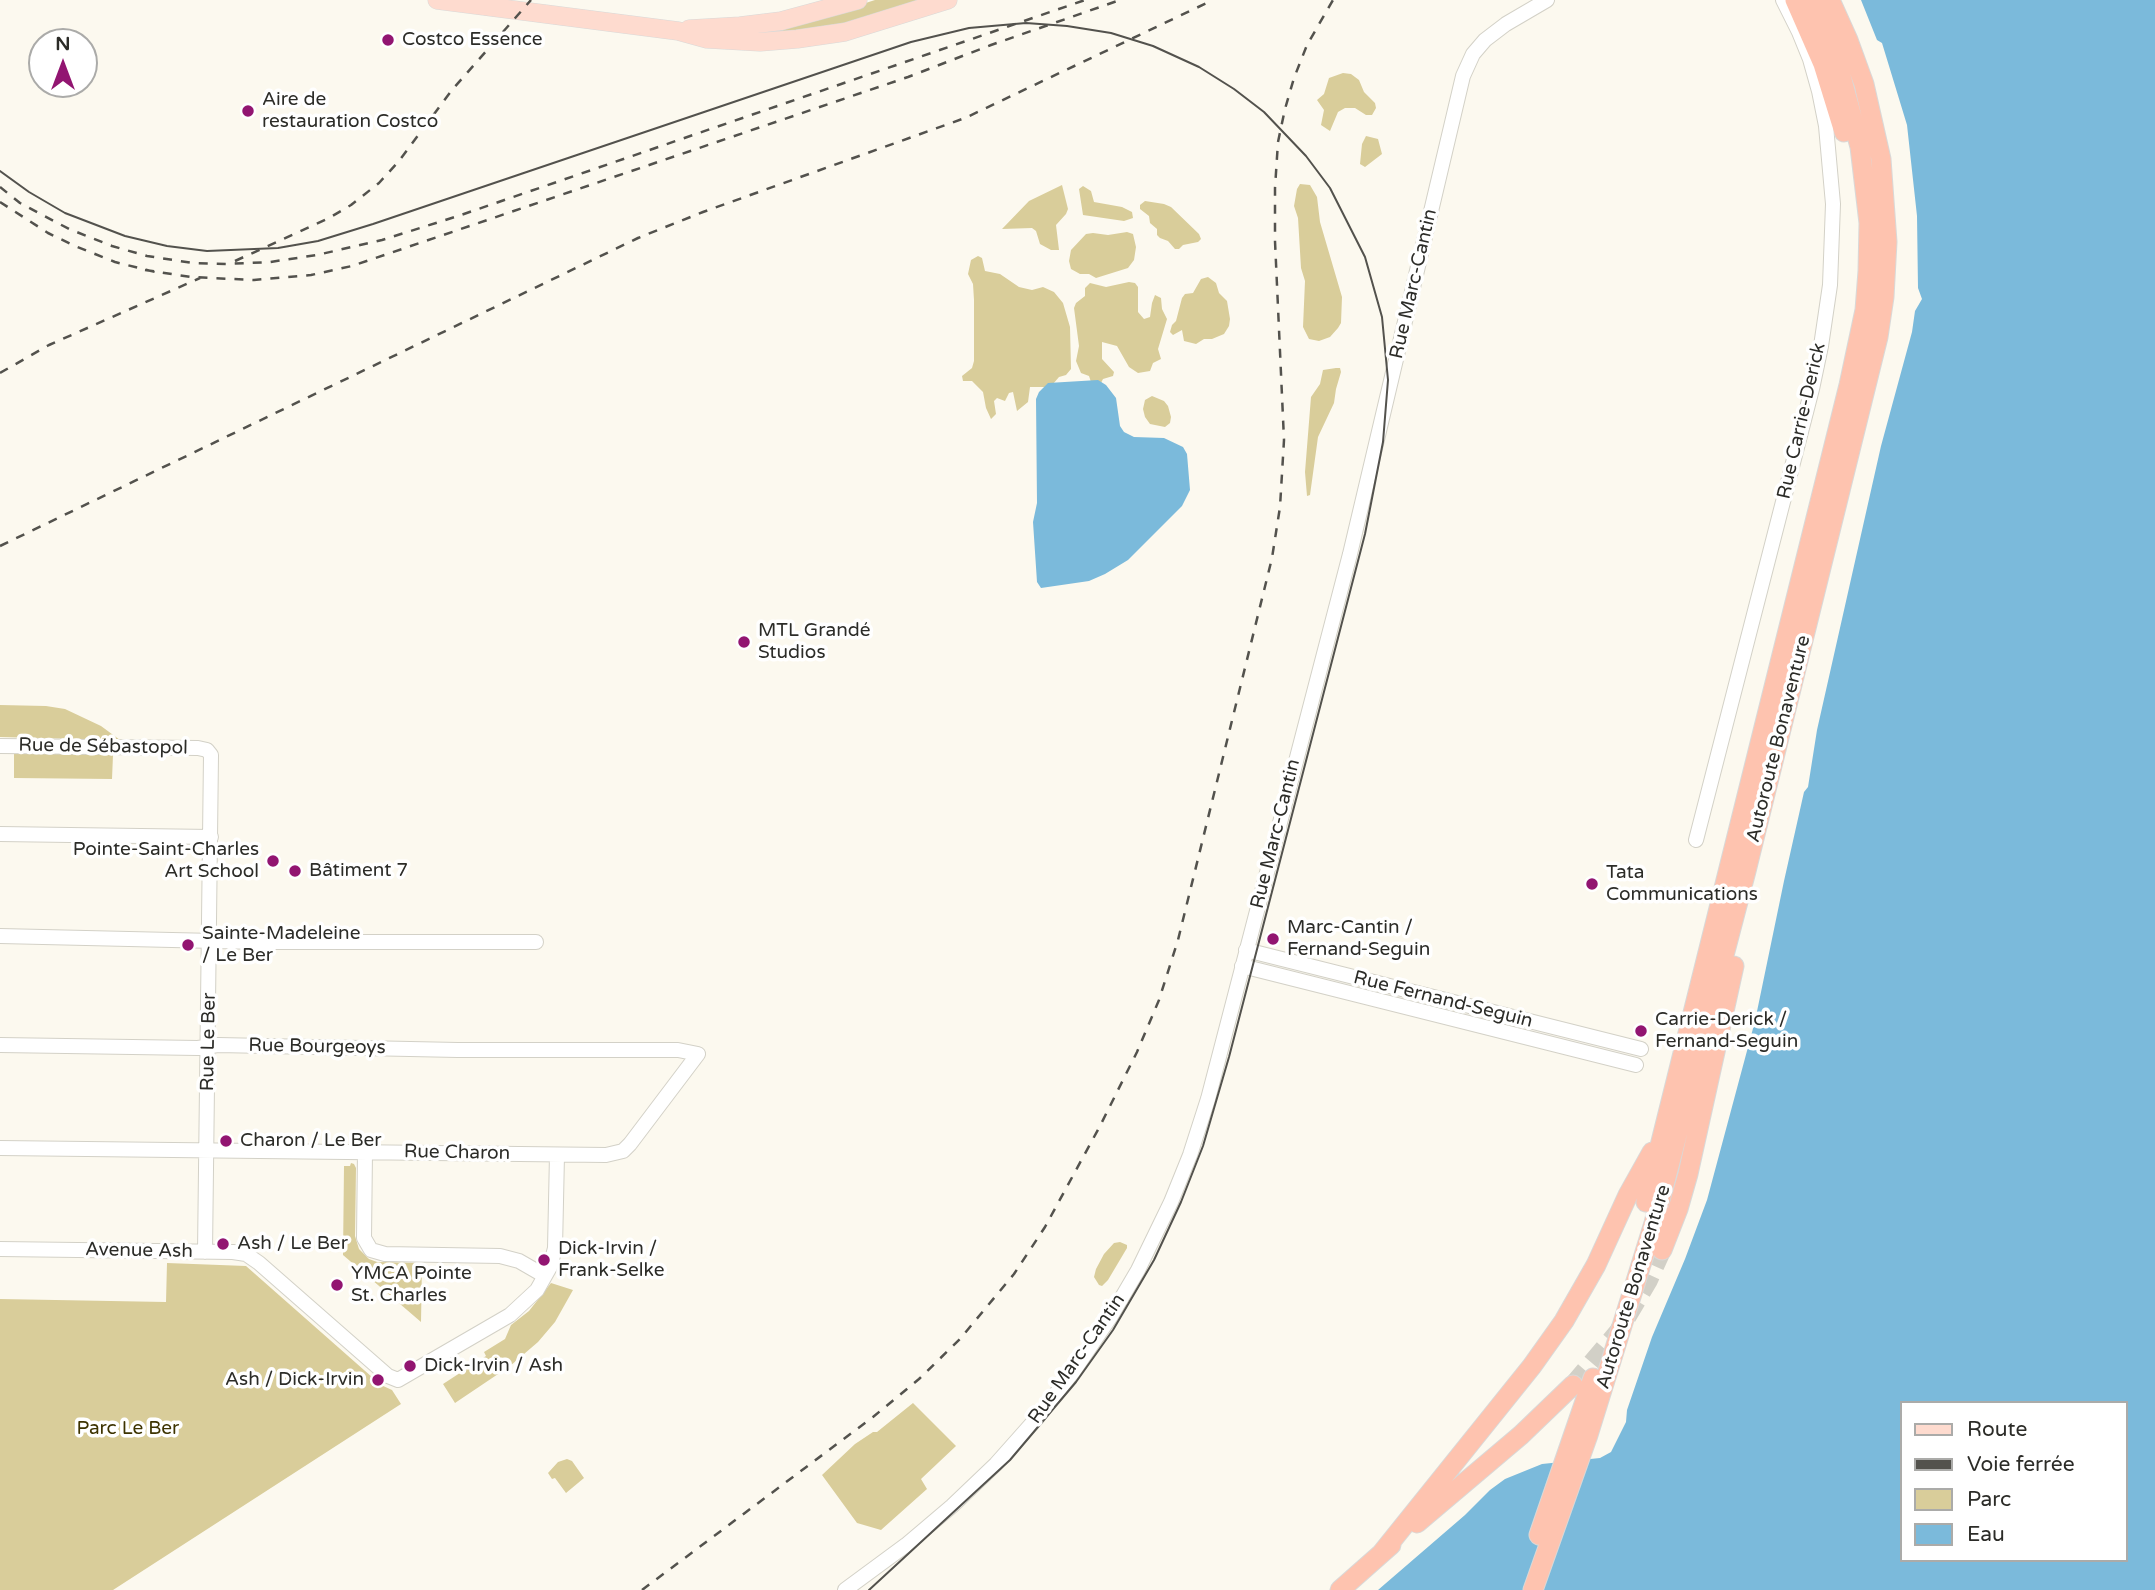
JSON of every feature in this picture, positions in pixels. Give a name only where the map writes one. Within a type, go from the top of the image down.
[{"type":"highway","points":[[1796,0],[1823,64],[1847,148],[1861,249],[1862,290],[1858,345]]},
{"type":"highway","name":"Autoroute Bonaventure","points":[[1519,1590],[1582,1433],[1626,1275],[1858,345],[1869,258],[1864,168],[1846,88],[1810,0]]},
{"type":"highway","name":"Autoroute Bonaventure","points":[[1533,1590],[1582,1433],[1654,1223],[1746,871],[1871,372],[1884,297],[1887,226],[1879,144],[1859,70],[1830,0]]},
{"type":"highway","points":[[1662,1250],[1685,1186],[1733,968],[1746,871]]},
{"type":"highway","points":[[1381,1554],[1532,1366],[1564,1321],[1596,1265],[1628,1195],[1665,1126]]},
{"type":"highway","points":[[1340,1590],[1521,1435],[1573,1385]]},
{"type":"main road","points":[[437,0],[678,31],[701,38],[760,42],[797,40],[857,29],[948,0]]},
{"type":"main road","points":[[678,31],[781,21],[858,0]]},
{"type":"street","name":"Rue Marc-Cantin","points":[[845,1590],[924,1531],[990,1469],[1055,1396],[1103,1328],[1150,1246],[1184,1171],[1208,1099],[1364,498],[1465,69],[1478,48],[1495,32],[1547,0]]},
{"type":"street","name":"Rue Carrie-Derick","points":[[1696,840],[1812,388],[1830,285],[1833,204],[1828,141],[1810,59],[1800,32],[1783,0]]},
{"type":"street","name":"Rue de Sébastopol","points":[[0,746],[206,750]]},
{"type":"street","name":"Rue Le Ber","points":[[205,1252],[213,761],[206,750]]},
{"type":"street","points":[[0,834],[211,837]]},
{"type":"street","points":[[0,936],[258,942],[536,942]]},
{"type":"street","name":"Rue Fernand-Seguin","points":[[1246,950],[1641,1049]]},
{"type":"street","name":"Rue Fernand-Seguin","points":[[1242,966],[1636,1065]]},
{"type":"street","name":"Rue Bourgeoys","points":[[0,1045],[678,1050],[698,1054]]},
{"type":"street","name":"Rue Charon","points":[[0,1148],[606,1155],[623,1151],[639,1134],[698,1054]]},
{"type":"street","points":[[365,1152],[364,1238],[371,1250],[385,1254],[496,1256],[522,1263],[545,1276],[556,1245],[557,1155]]},
{"type":"street","name":"Avenue Ash","points":[[0,1249],[237,1252],[253,1258],[388,1376],[398,1380],[515,1311],[532,1296],[545,1276]]},
{"type":"green space","points":[[875,0],[931,0],[861,22],[788,35],[712,32],[844,10]]},
{"type":"green space","points":[[1343,73],[1351,74],[1359,80],[1376,108],[1372,115],[1366,115],[1355,108],[1345,108],[1338,112],[1330,131],[1321,125],[1324,110],[1317,100],[1324,94],[1329,78]]},
{"type":"green space","points":[[1366,136],[1378,139],[1382,154],[1365,167],[1360,164],[1362,144]]},
{"type":"green space","points":[[1300,184],[1310,185],[1317,197],[1320,222],[1342,297],[1341,323],[1330,337],[1319,341],[1309,339],[1303,327],[1305,281],[1301,268],[1298,218],[1294,206]]},
{"type":"green space","points":[[1062,185],[1068,209],[1056,225],[1059,250],[1051,250],[1040,244],[1036,231],[1032,228],[1002,229],[1029,201]]},
{"type":"green space","points":[[1083,186],[1091,191],[1094,202],[1122,207],[1132,212],[1133,218],[1124,221],[1083,215],[1079,189]]},
{"type":"green space","points":[[1145,201],[1171,207],[1201,239],[1175,249],[1157,235],[1157,229],[1150,223],[1149,216],[1140,209],[1140,205]]},
{"type":"green space","points":[[1086,234],[1133,234],[1136,247],[1134,260],[1128,268],[1096,278],[1071,269],[1071,250]]},
{"type":"green space","points":[[978,256],[982,258],[985,271],[1000,274],[1019,287],[1032,290],[1043,287],[1054,292],[1063,303],[1070,327],[1071,369],[1066,375],[1045,387],[1030,387],[1028,402],[1017,411],[1013,392],[1009,393],[1005,401],[997,398],[994,401],[996,414],[991,419],[983,392],[972,381],[963,381],[962,376],[972,368],[974,361],[973,284],[968,274],[971,260]]},
{"type":"green space","points":[[1208,277],[1216,283],[1219,293],[1227,301],[1229,326],[1224,334],[1212,339],[1204,339],[1196,344],[1184,341],[1182,330],[1173,335],[1170,332],[1182,298],[1185,294],[1193,293],[1201,279]]},
{"type":"green space","points":[[1129,282],[1138,287],[1138,312],[1144,319],[1150,317],[1155,295],[1161,298],[1167,319],[1158,349],[1161,359],[1153,363],[1150,371],[1138,373],[1129,367],[1117,346],[1102,342],[1102,359],[1114,372],[1113,376],[1103,379],[1101,383],[1091,382],[1089,376],[1081,373],[1076,361],[1079,346],[1074,308],[1085,296],[1085,288],[1090,283],[1106,287]]},
{"type":"green space","points":[[1340,368],[1334,403],[1318,437],[1310,495],[1307,496],[1305,472],[1311,397],[1320,384],[1323,370]]},
{"type":"green space","points":[[1152,396],[1164,401],[1168,406],[1171,417],[1170,423],[1165,427],[1150,424],[1145,417],[1145,400]]},
{"type":"green space","points":[[0,705],[65,709],[101,726],[120,740],[0,737]]},
{"type":"green space","points":[[14,753],[113,755],[112,779],[14,778]]},
{"type":"green space","points":[[351,1163],[356,1168],[355,1236],[359,1249],[369,1259],[377,1262],[422,1263],[421,1322],[343,1255],[344,1166],[350,1166]]},
{"type":"green space","points":[[1114,1243],[1127,1245],[1127,1248],[1108,1280],[1102,1286],[1099,1285],[1094,1277],[1096,1269],[1104,1254]]},
{"type":"green space","name":"Parc Le Ber","points":[[167,1263],[246,1266],[381,1385],[392,1390],[401,1404],[113,1590],[0,1590],[0,1299],[166,1302]]},
{"type":"green space","points":[[551,1283],[573,1290],[555,1322],[538,1342],[510,1366],[455,1403],[443,1384],[486,1356],[484,1352],[505,1339],[511,1325],[529,1311]]},
{"type":"green space","points":[[913,1403],[956,1446],[921,1479],[927,1489],[881,1530],[857,1523],[822,1475],[855,1444],[877,1432]]},
{"type":"green space","points":[[567,1459],[572,1461],[584,1478],[566,1493],[548,1473],[558,1462]]},
{"type":"water","points":[[1861,0],[2155,0],[2155,1590],[1378,1590],[1505,1479],[1542,1464],[1600,1458],[1611,1452],[1626,1422],[1627,1410],[1652,1337],[1707,1200],[1755,1021],[1881,446],[1912,332],[1915,311],[1922,299],[1918,288],[1917,216],[1907,125],[1882,43],[1877,40]]},
{"type":"water","points":[[1098,380],[1106,385],[1116,398],[1120,426],[1124,432],[1134,437],[1164,438],[1183,447],[1187,454],[1190,490],[1182,506],[1128,560],[1089,581],[1041,588],[1037,582],[1033,522],[1037,503],[1036,399],[1048,383]]},
{"type":"tunnel","points":[[1573,1385],[1618,1332],[1648,1281],[1662,1250]]},
{"type":"tram line","points":[[0,171],[65,213],[125,236],[167,246],[207,251],[278,248],[318,241],[373,224],[911,42],[969,28],[1026,23],[1111,33],[1153,46],[1199,67],[1264,112],[1306,156],[1330,188],[1365,257],[1382,317],[1388,380],[1383,442],[1365,534],[1229,1057],[1203,1146],[1154,1260],[1113,1330],[1076,1382],[1010,1460],[869,1590]]},
{"type":"railway","points":[[235,261],[329,218],[379,183],[399,161],[452,90],[531,0]]},
{"type":"railway","points":[[0,187],[20,203],[69,229],[147,256],[193,263],[226,264],[270,262],[317,255],[382,240],[458,216],[1085,0]]},
{"type":"railway","points":[[145,270],[191,277],[254,280],[311,275],[352,266],[908,77],[1120,0]]},
{"type":"railway","points":[[0,546],[638,238],[965,118],[1213,0]]},
{"type":"railway","points":[[642,1590],[873,1417],[919,1379],[960,1339],[1014,1274],[1045,1227],[1137,1052],[1159,1000],[1178,940],[1272,558],[1280,507],[1284,440],[1275,241],[1278,142],[1294,78],[1307,45],[1333,0]]},
{"type":"railway","points":[[0,202],[48,233],[75,246],[115,262],[155,272]]},
{"type":"railway","points":[[0,373],[49,345],[200,278]]},
{"type":"place","name":"Costco Essence","points":[[388,40]]},
{"type":"place","name":"Aire de restauration Costco","points":[[248,111]]},
{"type":"place","name":"MTL Grandé Studios","points":[[744,642]]},
{"type":"place","name":"Pointe-Saint-Charles Art School","points":[[273,861]]},
{"type":"place","name":"Bâtiment 7","points":[[295,871]]},
{"type":"place","name":"Tata Communications","points":[[1592,884]]},
{"type":"place","name":"Marc-Cantin / Fernand-Seguin","points":[[1273,939]]},
{"type":"place","name":"Sainte-Madeleine / Le Ber","points":[[188,945]]},
{"type":"place","name":"Carrie-Derick / Fernand-Seguin","points":[[1641,1031]]},
{"type":"place","name":"Charon / Le Ber","points":[[226,1141]]},
{"type":"place","name":"Ash / Le Ber","points":[[223,1244]]},
{"type":"place","name":"Dick-Irvin / Frank-Selke","points":[[544,1260]]},
{"type":"place","name":"YMCA Pointe St. Charles","points":[[337,1285]]},
{"type":"place","name":"Dick-Irvin / Ash","points":[[410,1366]]},
{"type":"place","name":"Ash / Dick-Irvin","points":[[378,1380]]}]
